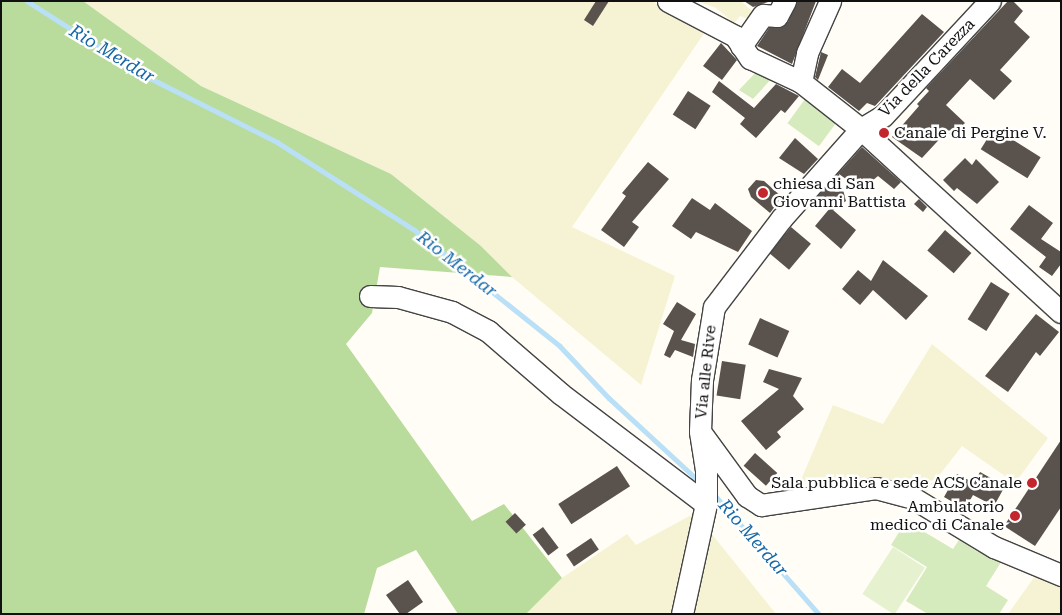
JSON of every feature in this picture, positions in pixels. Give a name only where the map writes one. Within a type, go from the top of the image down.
[{"type":"street","points":[[668,1],[735,36],[750,58],[801,82],[861,129],[1061,312]]},
{"type":"street","points":[[741,46],[763,15],[777,16],[785,1]]},
{"type":"street","points":[[801,82],[807,54],[830,1]]},
{"type":"street","name":"Via della Carezza","points":[[827,168],[861,129],[884,116],[990,1]]},
{"type":"street","name":"Via alle Rive","points":[[682,614],[706,490],[700,431],[702,380],[714,307],[781,219],[827,168]]},
{"type":"street","points":[[370,296],[398,297],[452,312],[488,331],[561,394],[706,490]]},
{"type":"street","points":[[700,431],[747,496],[761,505],[876,488],[913,498],[994,547],[1061,575]]},
{"type":"shaded area","points":[[83,1],[652,1],[705,32],[572,227],[675,276],[641,385],[512,277],[481,246],[391,174],[201,86]]},
{"type":"shaded area","points":[[698,1],[741,1],[755,14],[749,19],[740,16],[734,23],[716,8]]},
{"type":"shaded area","points":[[932,344],[1048,438],[1015,483],[962,446],[920,500],[874,478],[800,482],[833,405],[883,424]]},
{"type":"shaded area","points":[[695,513],[776,614],[526,614],[562,578],[627,534],[636,545]]},
{"type":"shaded area","points":[[1040,569],[1061,579],[1061,614],[1008,614]]},
{"type":"green space","points":[[1,1],[83,1],[201,86],[391,174],[481,246],[512,277],[380,267],[372,313],[346,344],[472,521],[504,504],[562,578],[526,614],[458,614],[416,550],[377,568],[364,614],[1,614]]},
{"type":"green space","points":[[760,68],[773,77],[753,99],[739,90]]},
{"type":"green space","points":[[808,95],[840,118],[819,146],[787,123]]},
{"type":"green space","points":[[906,521],[953,549],[959,540],[978,552],[981,546],[1003,559],[986,586],[1008,600],[999,614],[928,614],[906,601],[927,567],[891,545]]},
{"type":"green space","points":[[893,547],[925,568],[895,614],[863,594]]},
{"type":"building","points":[[596,1],[609,1],[593,26],[584,20]]},
{"type":"building","points":[[744,1],[771,1],[753,7]]},
{"type":"building","points":[[797,1],[816,1],[792,64],[757,46],[769,28],[783,27],[788,22]]},
{"type":"building","points":[[1008,1],[1013,1],[1023,11],[1014,22],[1030,37],[1000,70],[1012,81],[994,100],[970,79],[946,105],[965,123],[952,136],[947,131],[922,158],[892,137],[919,106],[917,104],[929,91],[926,88]]},
{"type":"building","points":[[922,14],[944,32],[875,106],[867,103],[859,111],[828,87],[842,69],[860,83]]},
{"type":"building","points":[[721,43],[737,60],[722,80],[703,66]]},
{"type":"building","points":[[821,52],[828,55],[818,80],[815,77]]},
{"type":"building","points":[[719,81],[754,108],[776,84],[799,96],[785,113],[781,110],[756,138],[740,124],[745,118],[712,92]]},
{"type":"building","points":[[688,91],[711,106],[695,129],[673,114]]},
{"type":"building","points":[[994,128],[1041,157],[1027,178],[981,149]]},
{"type":"building","points":[[795,138],[818,159],[804,174],[779,158]]},
{"type":"building","points":[[862,147],[901,182],[894,189],[878,176],[861,190],[839,174],[846,201],[833,210],[856,230],[841,249],[815,226],[830,208],[816,198]]},
{"type":"building","points":[[965,158],[972,165],[976,159],[999,182],[977,204],[957,188],[954,191],[943,180]]},
{"type":"building","points":[[648,162],[669,179],[632,222],[639,227],[624,247],[601,230],[626,196],[622,193]]},
{"type":"building","name":"chiesa di San Giovanni Battista","points":[[756,180],[764,181],[782,197],[770,213],[751,197],[748,189]]},
{"type":"building","points":[[692,198],[710,210],[715,203],[752,231],[738,252],[696,232],[691,239],[672,226]]},
{"type":"building","points":[[919,199],[927,207],[923,212],[914,204]]},
{"type":"building","points":[[1029,205],[1053,223],[1041,239],[1061,252],[1061,264],[1052,276],[1039,267],[1046,257],[1010,229]]},
{"type":"building","points":[[791,227],[811,244],[789,270],[769,253]]},
{"type":"building","points":[[945,230],[971,253],[954,273],[927,250]]},
{"type":"building","points":[[883,260],[928,296],[906,320],[873,290],[860,305],[842,289],[858,270],[871,281]]},
{"type":"building","points":[[991,282],[1010,294],[986,331],[968,319]]},
{"type":"building","points":[[677,302],[696,314],[681,340],[695,344],[693,357],[675,350],[670,358],[664,355],[674,331],[663,324]]},
{"type":"building","points":[[1036,314],[1059,332],[1040,356],[1036,352],[1008,392],[985,376]]},
{"type":"building","points":[[760,318],[789,331],[777,358],[748,344]]},
{"type":"building","points":[[722,361],[746,365],[740,399],[717,396]]},
{"type":"building","points":[[769,369],[802,378],[793,396],[804,409],[777,432],[781,437],[766,450],[741,421],[779,389],[763,382]]},
{"type":"building","points":[[1061,440],[1061,507],[1035,546],[1004,526]]},
{"type":"building","points":[[755,453],[777,473],[766,486],[744,466]]},
{"type":"building","points":[[617,466],[630,486],[571,524],[558,504]]},
{"type":"building","points":[[980,472],[1005,486],[994,506],[973,495],[965,509],[944,497],[957,474],[974,483]]},
{"type":"building","points":[[515,513],[526,525],[516,534],[505,522]]},
{"type":"building","points":[[543,527],[559,548],[548,556],[533,535]]},
{"type":"building","points":[[591,538],[599,550],[574,566],[566,555]]},
{"type":"building","points":[[408,580],[423,602],[406,614],[400,614],[386,595]]},
{"type":"waterway","name":"Rio Merdar","points":[[27,1],[142,74],[277,142],[416,231],[560,346],[609,398],[699,481]]},
{"type":"waterway","name":"Rio Merdar","points":[[713,493],[819,614]]},
{"type":"place","name":"Canale di Pergine V.","points":[[884,133]]},
{"type":"place","name":"chiesa di San Giovanni Battista","points":[[763,193]]},
{"type":"place","name":"Sala pubblica e sede ACS Canale","points":[[1032,483]]},
{"type":"place","name":"Ambulatorio medico di Canale","points":[[1015,516]]}]
